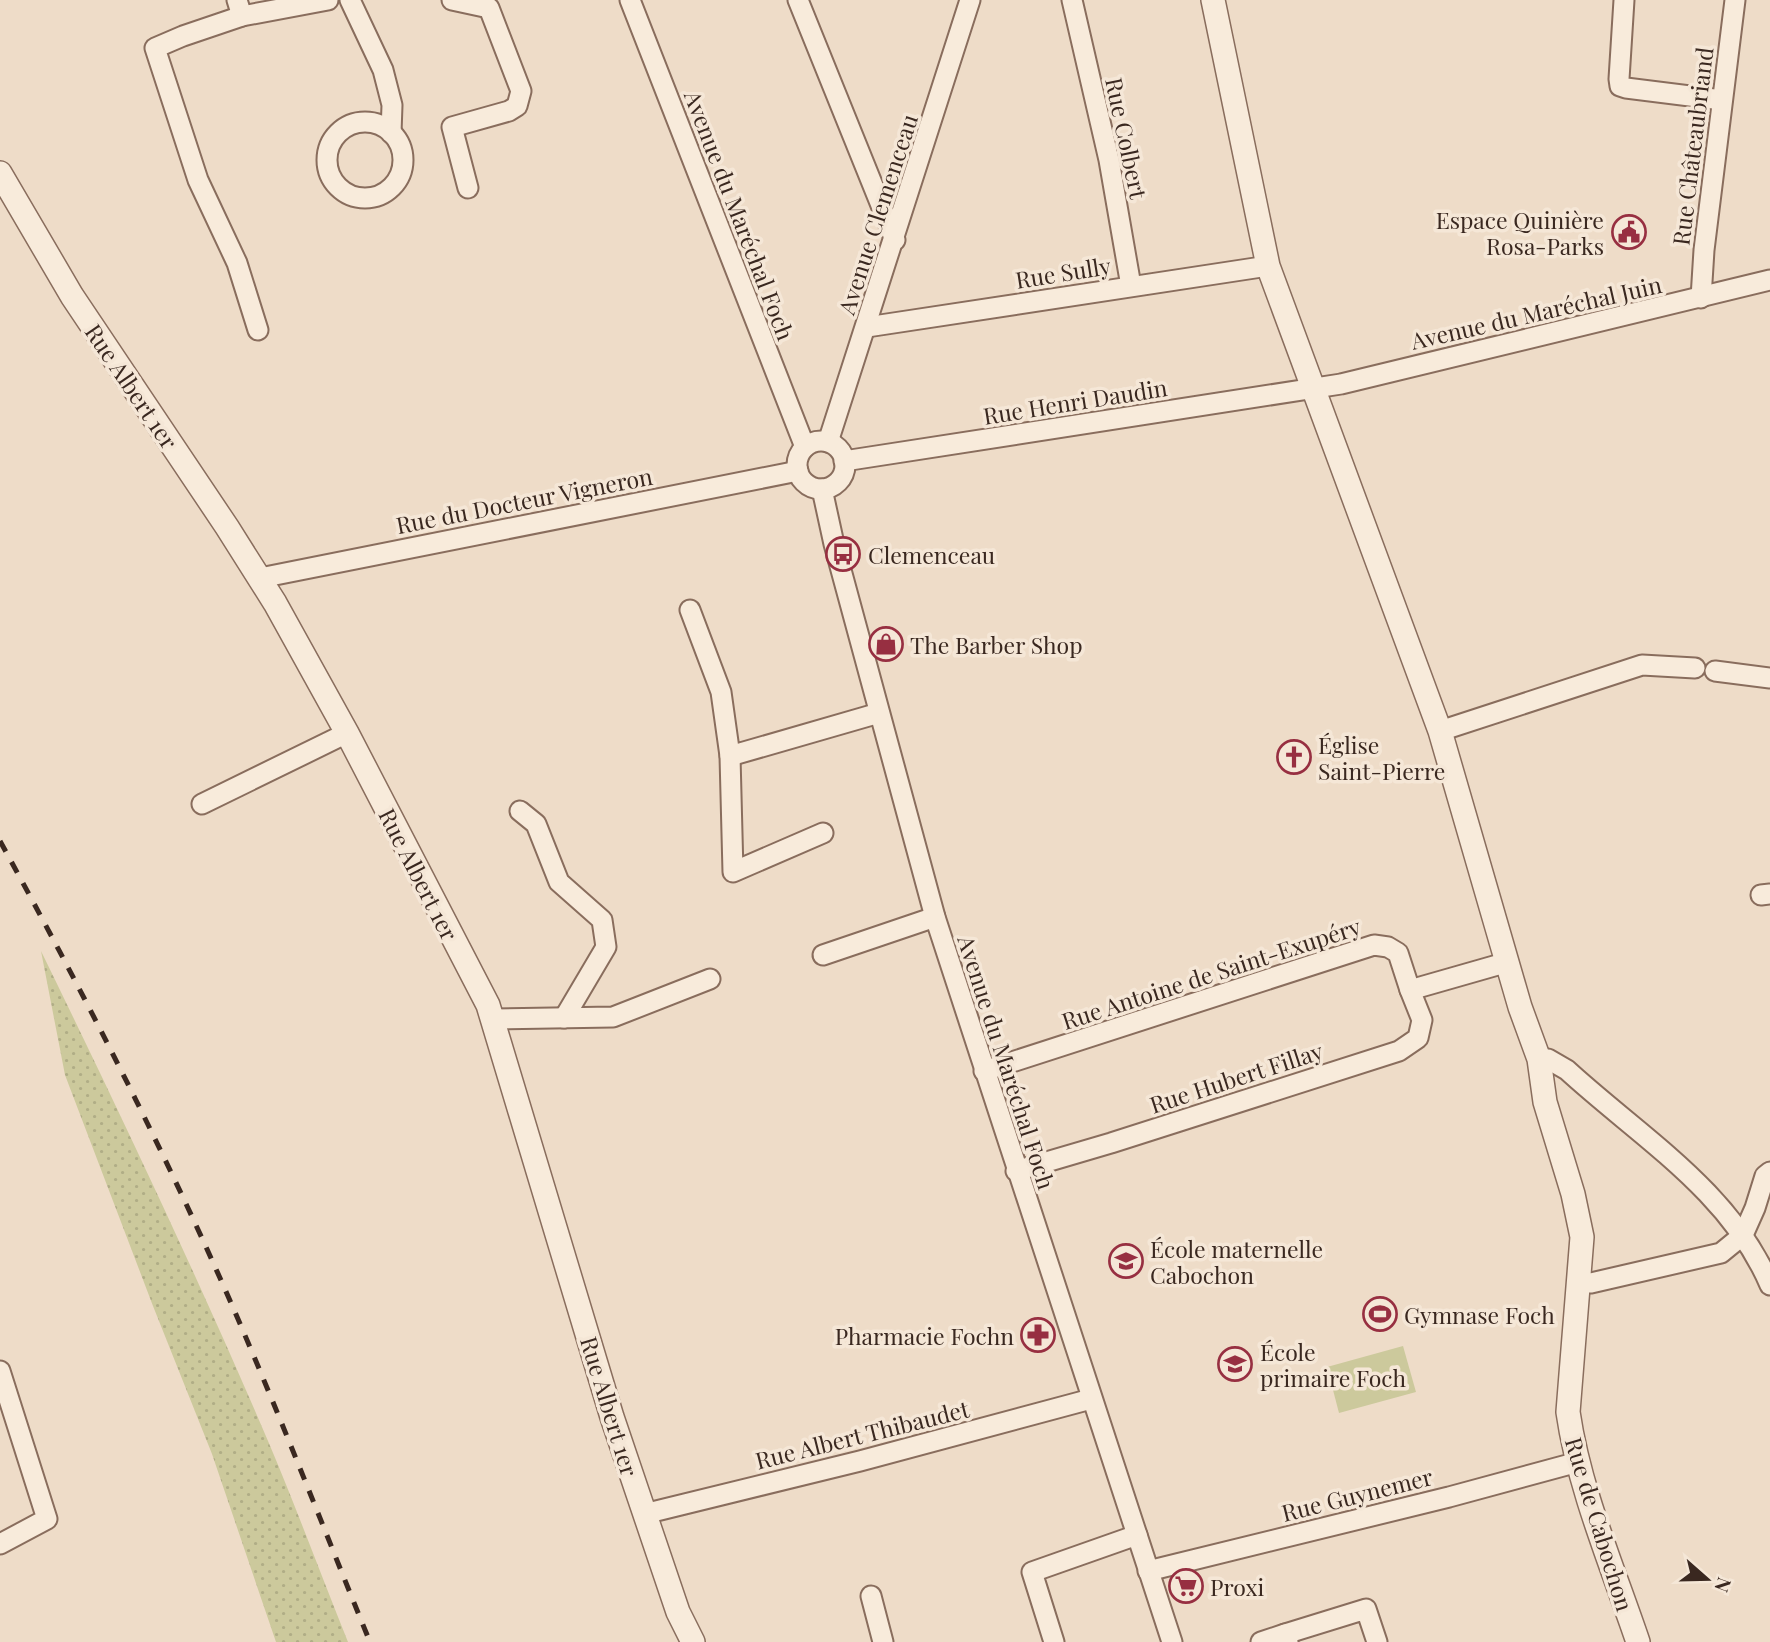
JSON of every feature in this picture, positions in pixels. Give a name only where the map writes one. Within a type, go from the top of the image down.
[{"type":"street","points":[[258,330],[237,262],[198,180],[155,48],[239,8],[328,0]]},
{"type":"street","points":[[350,0],[383,70],[392,105],[391,133]]},
{"type":"street","points":[[452,0],[489,8],[521,91],[517,106],[509,111],[452,127],[468,188]]},
{"type":"street","name":"Avenue du Maréchal Foch","points":[[630,0],[805,447]]},
{"type":"street","points":[[798,0],[895,240]]},
{"type":"street","name":"Avenue Clemenceau","points":[[828,442],[970,0]]},
{"type":"street","name":"Rue Colbert","points":[[1072,0],[1109,160],[1131,286]]},
{"type":"street","name":"Rue de Cabochon","points":[[1213,0],[1268,266],[1440,731],[1520,1007],[1539,1059],[1545,1102],[1573,1194],[1582,1237],[1568,1412],[1578,1462],[1638,1642]]},
{"type":"street","points":[[1625,0],[1620,86],[1626,89],[1722,100]]},
{"type":"street","name":"Rue Châteaubriand","points":[[1701,298],[1704,250],[1735,0]]},
{"type":"street","name":"Rue Albert 1er","points":[[0,173],[72,296],[260,578],[347,733],[494,1018],[612,1417],[678,1612],[693,1642]]},
{"type":"street","name":"Rue Sully","points":[[867,327],[1268,266]]},
{"type":"street","name":"Avenue du Maréchal Juin","points":[[1312,389],[1770,280]]},
{"type":"street","name":"Rue Henri Daudin","points":[[844,461],[1312,389]]},
{"type":"street","points":[[812,442],[828,442],[839,449],[844,469],[837,483],[822,489],[807,484],[798,471],[798,458],[812,442]]},
{"type":"street","name":"Rue du Docteur Vigneron","points":[[260,578],[798,471]]},
{"type":"street","name":"Avenue du Maréchal Foch","points":[[822,489],[834,544],[935,917],[1171,1642]]},
{"type":"street","points":[[690,610],[721,692],[730,756],[733,872],[823,833]]},
{"type":"street","points":[[1440,731],[1642,664],[1695,668]]},
{"type":"street","points":[[1715,671],[1770,678]]},
{"type":"street","points":[[730,756],[879,713]]},
{"type":"street","points":[[202,804],[347,733]]},
{"type":"street","points":[[520,811],[536,824],[559,882],[602,920],[606,947],[564,1018]]},
{"type":"street","points":[[823,954],[935,917]]},
{"type":"street","name":"Rue Antoine de Saint-Exupéry","points":[[984,1072],[1374,945],[1388,947],[1398,953],[1410,990]]},
{"type":"street","points":[[1410,990],[1508,962]]},
{"type":"street","points":[[494,1018],[613,1017],[710,979]]},
{"type":"street","name":"Rue Hubert Fillay","points":[[1016,1171],[1399,1051],[1418,1038],[1422,1020],[1410,990]]},
{"type":"street","points":[[1539,1059],[1549,1059],[1567,1070],[1688,1171],[1742,1235],[1770,1285]]},
{"type":"street","points":[[1579,1282],[1591,1283],[1721,1253],[1742,1235],[1755,1208],[1765,1176],[1770,1172]]},
{"type":"street","points":[[0,1371],[47,1519],[0,1544]]},
{"type":"street","name":"Rue Albert Thibaudet","points":[[644,1514],[860,1461],[1091,1399]]},
{"type":"street","name":"Rue Guynemer","points":[[1148,1571],[1449,1497],[1578,1462]]},
{"type":"street","points":[[1053,1642],[1032,1572],[1136,1535]]},
{"type":"street","points":[[871,1596],[883,1642]]},
{"type":"street","points":[[1261,1642],[1287,1638],[1366,1609],[1377,1642]]},
{"type":"shaded area","points":[[41,951],[214,1317],[278,1466],[348,1642],[276,1642],[212,1454],[65,1075]]},
{"type":"shaded area","points":[[1403,1346],[1416,1392],[1339,1413],[1327,1367]]},
{"type":"railway","points":[[0,841],[107,1042],[206,1247],[270,1394],[370,1642]]},
{"type":"place","name":"Espace Quinière Rosa-Parks","points":[[1629,232]]},
{"type":"place","name":"Clemenceau","points":[[843,554]]},
{"type":"place","name":"The Barber Shop","points":[[886,644]]},
{"type":"place","name":"Église Saint-Pierre","points":[[1294,757]]},
{"type":"place","name":"École maternelle Cabochon","points":[[1126,1261]]},
{"type":"place","name":"Gymnase Foch","points":[[1380,1314]]},
{"type":"place","name":"Pharmacie Fochn","points":[[1038,1335]]},
{"type":"place","name":"École primaire Foch","points":[[1235,1364]]},
{"type":"place","name":"Proxi","points":[[1186,1586]]}]
